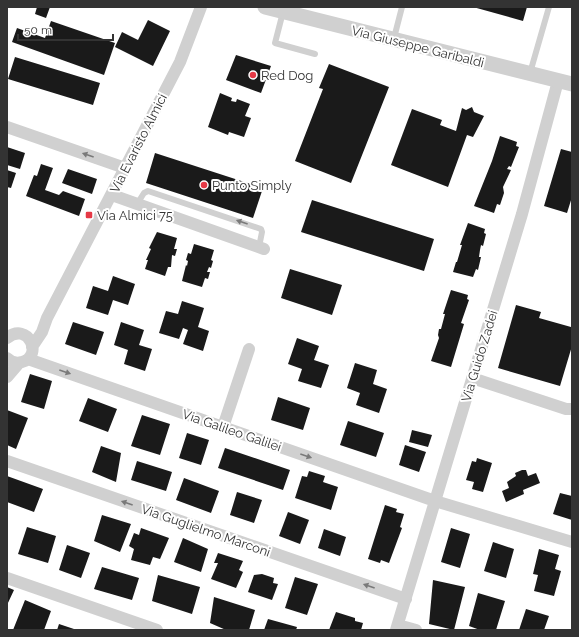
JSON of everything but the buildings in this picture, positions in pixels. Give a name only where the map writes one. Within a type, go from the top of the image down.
[{"type":"street","name":"Via Evaristo Almici","points":[[16,361],[32,353],[32,347],[42,332],[47,318],[180,62],[201,7]]},
{"type":"street","name":"Via Giuseppe Garibaldi","points":[[265,7],[565,83]]},
{"type":"street","name":"Via Guido Zadei","points":[[397,627],[522,214],[565,83]]},
{"type":"street","points":[[7,127],[125,168]]},
{"type":"street","points":[[112,195],[262,248]]},
{"type":"street","name":"Via Evaristo Almici","points":[[12,334],[32,331],[47,318]]},
{"type":"street","points":[[12,334],[30,339],[32,347]]},
{"type":"street","points":[[223,427],[249,349]]},
{"type":"street","points":[[8,376],[16,361]]},
{"type":"street","name":"Via Galileo Galilei","points":[[16,361],[223,427],[435,501],[572,542]]},
{"type":"street","points":[[472,378],[566,409],[572,409]]},
{"type":"street","name":"Via Guglielmo Marconi","points":[[7,461],[406,599]]},
{"type":"street","points":[[7,578],[124,625],[157,630]]},
{"type":"street","points":[[397,627],[416,630]]},
{"type":"lane","points":[[393,40],[402,7]]},
{"type":"lane","points":[[530,74],[549,7]]},
{"type":"lane","points":[[283,12],[275,43],[315,54]]},
{"type":"lane","points":[[137,204],[144,193],[148,191],[261,229],[262,248]]},
{"type":"place","name":"Red Dog","points":[[253,75]]},
{"type":"place","name":"Punto Simply","points":[[204,185]]},
{"type":"place","name":"Via Almici 75","points":[[89,215]]}]
